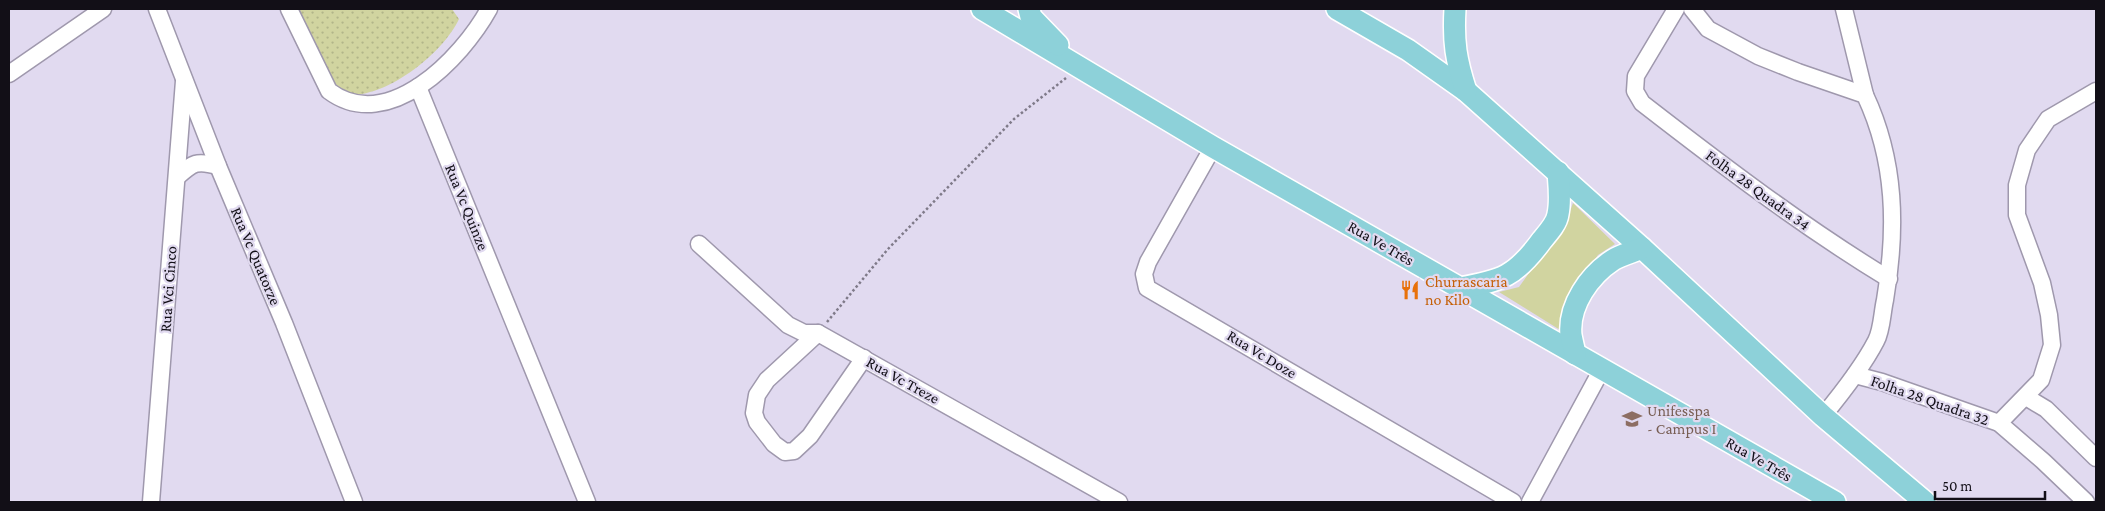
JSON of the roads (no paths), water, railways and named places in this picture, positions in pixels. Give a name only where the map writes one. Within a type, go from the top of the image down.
[{"type":"main road","name":"Rua Ve Três","points":[[982,9],[1213,147],[1835,502]]},
{"type":"main road","points":[[1029,9],[1031,17],[1080,67]]},
{"type":"main road","points":[[1337,9],[1408,50],[1466,91],[1642,248],[1823,416],[1925,502]]},
{"type":"main road","points":[[1455,9],[1453,39],[1457,63],[1466,91]]},
{"type":"main road","points":[[1459,288],[1487,283],[1505,277],[1527,261],[1558,217],[1560,200],[1558,172]]},
{"type":"main road","points":[[1575,354],[1571,333],[1574,313],[1580,295],[1594,274],[1614,259],[1642,248]]},
{"type":"street","points":[[9,74],[103,9]]},
{"type":"street","name":"Rua Vc Quatorze","points":[[157,9],[185,76],[218,166],[284,324],[354,502]]},
{"type":"street","points":[[289,9],[329,92],[339,99],[363,106],[379,105],[418,87],[446,65],[472,36],[487,10]]},
{"type":"street","name":"Folha 28 Quadra 34","points":[[1676,9],[1636,76],[1636,91],[1642,104],[1834,246],[1888,279]]},
{"type":"street","points":[[1692,9],[1708,29],[1758,56],[1865,95]]},
{"type":"street","points":[[1823,416],[1878,340],[1888,279],[1893,216],[1892,182],[1876,119],[1865,95],[1844,9]]},
{"type":"street","name":"Rua Vci Cinco","points":[[151,502],[185,76]]},
{"type":"street","name":"Rua Vc Quinze","points":[[418,87],[587,502]]},
{"type":"street","name":"Folha 28 Quadra 32","points":[[1855,374],[1999,423],[2041,380],[2052,345],[2049,315],[2042,283],[2017,215],[2017,185],[2027,150],[2048,119],[2096,91]]},
{"type":"street","name":"Rua Vc Doze","points":[[1213,147],[1148,262],[1144,274],[1148,288],[1513,502]]},
{"type":"street","points":[[176,177],[194,163],[202,162],[218,166]]},
{"type":"street","name":"Rua Vc Treze","points":[[699,244],[788,325],[804,333],[818,333],[1119,502]]},
{"type":"street","points":[[818,333],[767,380],[757,395],[754,413],[757,422],[774,444],[785,452],[794,451],[810,436],[864,358]]},
{"type":"street","points":[[1530,502],[1602,369]]},
{"type":"street","points":[[2041,380],[2046,408]]},
{"type":"street","points":[[2026,396],[2046,408],[2096,458]]},
{"type":"street","points":[[1999,423],[2086,502]]},
{"type":"place","name":"Churrascaria no Kilo","points":[[1410,290]]},
{"type":"place","name":"Unifesspa - Campus I","points":[[1632,419]]}]
